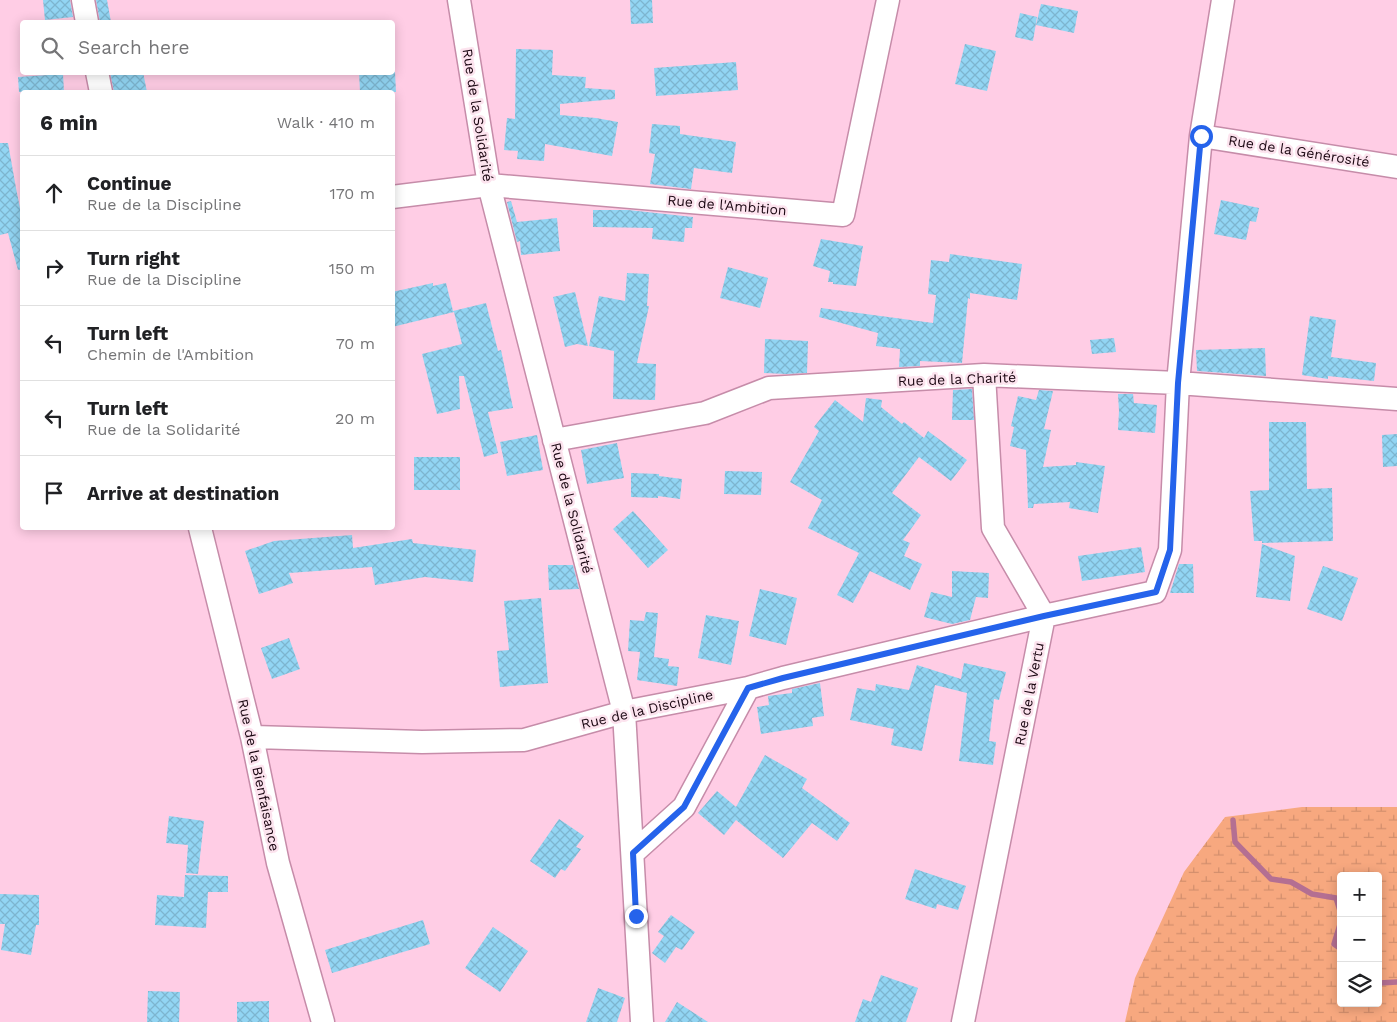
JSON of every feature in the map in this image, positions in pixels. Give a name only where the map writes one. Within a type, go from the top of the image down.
[{"type":"street","points":[[82,0],[87,20]]},
{"type":"street","name":"Rue de la Solidarité","points":[[459,0],[489,184],[624,712],[642,1022]]},
{"type":"street","name":"Rue de l'Ambition","points":[[395,197],[489,184],[843,215],[888,0]]},
{"type":"street","name":"Rue de la Discipline","points":[[252,737],[422,742],[524,740],[624,712],[748,688],[1044,616],[1156,592],[1170,550],[1178,383],[1201,136],[1223,0]]},
{"type":"street","points":[[97,75],[100,90]]},
{"type":"street","name":"Rue de la Générosité","points":[[1201,136],[1397,167]]},
{"type":"street","points":[[984,375],[993,528],[1044,616]]},
{"type":"street","name":"Rue de la Charité","points":[[554,440],[705,413],[770,388],[984,375],[1178,383],[1397,399]]},
{"type":"street","name":"Rue de la Bienfaisance","points":[[200,530],[252,737],[278,862],[323,1022]]},
{"type":"street","name":"Rue de la Vertu","points":[[963,1022],[1044,616]]},
{"type":"street","points":[[633,853],[684,807],[748,688]]},
{"type":"green space","points":[[1302,807],[1397,807],[1397,1022],[1125,1022],[1135,978],[1184,872],[1225,817]]},
{"type":"building","points":[[43,0],[70,0],[73,17],[45,20]]},
{"type":"building","points":[[96,0],[107,0],[111,20],[100,20]]},
{"type":"building","points":[[630,0],[652,0],[653,23],[631,24]]},
{"type":"building","points":[[1041,4],[1078,11],[1074,33],[1036,25]]},
{"type":"building","points":[[1020,13],[1037,17],[1033,41],[1015,37]]},
{"type":"building","points":[[965,44],[996,51],[987,91],[955,84]]},
{"type":"building","points":[[516,49],[553,50],[552,75],[586,77],[585,88],[615,90],[615,99],[560,104],[560,115],[618,122],[612,156],[545,144],[544,161],[517,159],[518,151],[504,150],[507,118],[515,119]]},
{"type":"building","points":[[736,62],[738,90],[656,96],[654,68]]},
{"type":"building","points":[[395,72],[396,92],[395,90],[360,90],[359,75],[395,75]]},
{"type":"building","points":[[63,75],[64,90],[20,90],[19,92],[18,77]]},
{"type":"building","points":[[111,75],[144,75],[147,90],[114,90]]},
{"type":"building","points":[[652,124],[680,126],[680,134],[736,142],[732,173],[694,168],[691,189],[650,184],[655,154],[649,153]]},
{"type":"building","points":[[0,143],[8,143],[20,208],[20,270],[18,270],[8,233],[0,235]]},
{"type":"building","points":[[1221,200],[1259,208],[1256,222],[1250,221],[1246,240],[1214,234]]},
{"type":"building","points":[[511,201],[517,222],[557,218],[560,251],[521,255],[520,241],[517,242],[507,202]]},
{"type":"building","points":[[593,210],[628,210],[693,217],[692,228],[685,228],[684,242],[652,239],[653,228],[593,227]]},
{"type":"building","points":[[821,239],[863,246],[856,286],[828,282],[830,271],[813,266]]},
{"type":"building","points":[[950,254],[1022,264],[1017,300],[970,293],[962,363],[920,361],[920,366],[899,367],[900,349],[876,346],[878,333],[819,317],[821,308],[933,323],[936,295],[928,294],[931,260],[949,262]]},
{"type":"building","points":[[728,267],[768,278],[760,308],[720,298]]},
{"type":"building","points":[[627,273],[649,274],[647,306],[649,306],[637,363],[656,364],[655,400],[613,399],[614,351],[589,346],[599,296],[625,301]]},
{"type":"building","points":[[433,283],[433,286],[446,283],[453,311],[486,303],[498,351],[501,350],[513,408],[488,412],[498,453],[484,457],[464,376],[459,376],[460,409],[437,414],[422,354],[462,344],[454,312],[395,326],[395,291]]},
{"type":"building","points":[[575,292],[588,346],[577,344],[565,347],[553,297]]},
{"type":"building","points":[[1310,316],[1336,320],[1331,357],[1376,363],[1374,381],[1328,376],[1328,379],[1302,375]]},
{"type":"building","points":[[1114,338],[1116,352],[1092,354],[1090,340]]},
{"type":"building","points":[[765,339],[808,341],[807,373],[764,373]]},
{"type":"building","points":[[1265,348],[1266,376],[1197,371],[1196,350]]},
{"type":"building","points":[[972,389],[974,420],[952,420],[953,390]]},
{"type":"building","points":[[1039,390],[1053,391],[1044,429],[1051,430],[1043,467],[1076,465],[1076,462],[1105,466],[1098,513],[1069,508],[1070,502],[1034,504],[1033,508],[1028,508],[1026,450],[1010,446],[1014,427],[1011,426],[1018,396],[1036,400]]},
{"type":"building","points":[[1118,394],[1133,394],[1134,403],[1157,405],[1155,433],[1118,430]]},
{"type":"building","points":[[866,398],[882,400],[881,407],[902,424],[904,422],[924,438],[928,431],[967,460],[951,481],[919,457],[892,493],[921,515],[903,540],[910,543],[904,556],[922,564],[910,590],[870,571],[853,603],[837,595],[859,553],[808,528],[822,500],[790,482],[819,431],[814,427],[835,400],[863,422]]},
{"type":"building","points":[[1269,422],[1306,422],[1307,489],[1332,488],[1333,541],[1262,543],[1262,541],[1254,541],[1250,491],[1269,490]]},
{"type":"building","points":[[1397,434],[1397,466],[1383,467],[1382,435]]},
{"type":"building","points":[[537,435],[543,470],[507,476],[500,442]]},
{"type":"building","points":[[617,443],[624,478],[587,484],[581,450]]},
{"type":"building","points":[[414,457],[460,457],[460,490],[414,490]]},
{"type":"building","points":[[725,471],[762,472],[761,495],[724,494]]},
{"type":"building","points":[[631,473],[659,474],[659,476],[682,479],[680,499],[658,496],[658,498],[631,497]]},
{"type":"building","points":[[633,511],[668,550],[648,568],[613,529]]},
{"type":"building","points":[[352,535],[353,548],[412,539],[413,543],[476,550],[473,582],[425,577],[375,585],[372,567],[289,573],[293,583],[259,594],[245,551],[274,541]]},
{"type":"building","points":[[1262,544],[1295,556],[1290,601],[1256,597]]},
{"type":"building","points":[[1141,547],[1145,572],[1082,581],[1078,556]]},
{"type":"building","points":[[1179,564],[1193,564],[1194,593],[1170,593]]},
{"type":"building","points":[[548,565],[573,565],[579,589],[549,590]]},
{"type":"building","points":[[1323,566],[1358,578],[1342,621],[1307,609]]},
{"type":"building","points":[[952,571],[989,573],[988,598],[976,597],[970,620],[952,624],[924,617],[931,592],[952,597]]},
{"type":"building","points":[[760,589],[797,598],[786,645],[749,636]]},
{"type":"building","points":[[541,598],[548,683],[500,687],[497,651],[509,650],[504,601]]},
{"type":"building","points":[[646,612],[658,613],[654,657],[669,659],[668,666],[679,667],[677,686],[637,680],[640,652],[628,651],[630,620],[644,621]]},
{"type":"building","points":[[706,615],[739,621],[731,665],[698,658]]},
{"type":"building","points":[[289,638],[300,669],[272,679],[261,648]]},
{"type":"building","points":[[964,663],[1006,672],[999,700],[994,699],[989,741],[996,742],[993,765],[959,761],[967,693],[935,685],[922,751],[891,745],[894,729],[850,720],[857,688],[875,691],[876,684],[909,690],[917,665],[961,679]]},
{"type":"building","points":[[820,683],[824,716],[812,718],[813,726],[761,734],[757,707],[769,705],[768,696],[792,693],[792,689]]},
{"type":"building","points":[[765,755],[807,779],[802,788],[850,823],[837,841],[812,823],[783,858],[736,820],[724,835],[698,813],[717,791],[736,807]]},
{"type":"building","points":[[169,816],[204,821],[198,874],[186,873],[188,845],[166,843]]},
{"type":"building","points":[[559,819],[584,836],[576,847],[581,849],[565,871],[561,869],[555,878],[530,861]]},
{"type":"building","points":[[915,869],[966,886],[958,910],[937,904],[936,909],[905,899]]},
{"type":"building","points":[[185,875],[228,876],[228,892],[208,892],[206,928],[155,925],[157,895],[184,897]]},
{"type":"building","points":[[0,894],[39,895],[39,925],[36,925],[31,955],[1,950],[5,924],[0,924]]},
{"type":"building","points":[[671,915],[695,932],[682,950],[676,947],[665,963],[652,953],[664,936],[658,932]]},
{"type":"building","points":[[423,920],[430,944],[332,973],[325,950]]},
{"type":"building","points":[[493,927],[528,951],[500,992],[465,968]]},
{"type":"building","points":[[881,975],[918,988],[906,1022],[855,1022],[863,999],[871,1002]]},
{"type":"building","points":[[598,988],[625,998],[617,1022],[586,1022]]},
{"type":"building","points":[[148,991],[180,992],[179,1022],[147,1022]]},
{"type":"building","points":[[269,1001],[269,1022],[237,1022],[237,1002]]},
{"type":"building","points":[[677,1002],[708,1022],[665,1022]]},
{"type":"waterway","points":[[1233,820],[1235,842],[1271,879],[1291,882],[1312,894],[1336,898],[1337,901]]},
{"type":"waterway","points":[[1337,934],[1334,944],[1337,946]]},
{"type":"waterway","points":[[1382,983],[1397,982]]},
{"type":"route","points":[[636,916],[633,853],[684,807],[748,688],[1044,616],[1156,592],[1170,550],[1178,383],[1201,136]]}]
